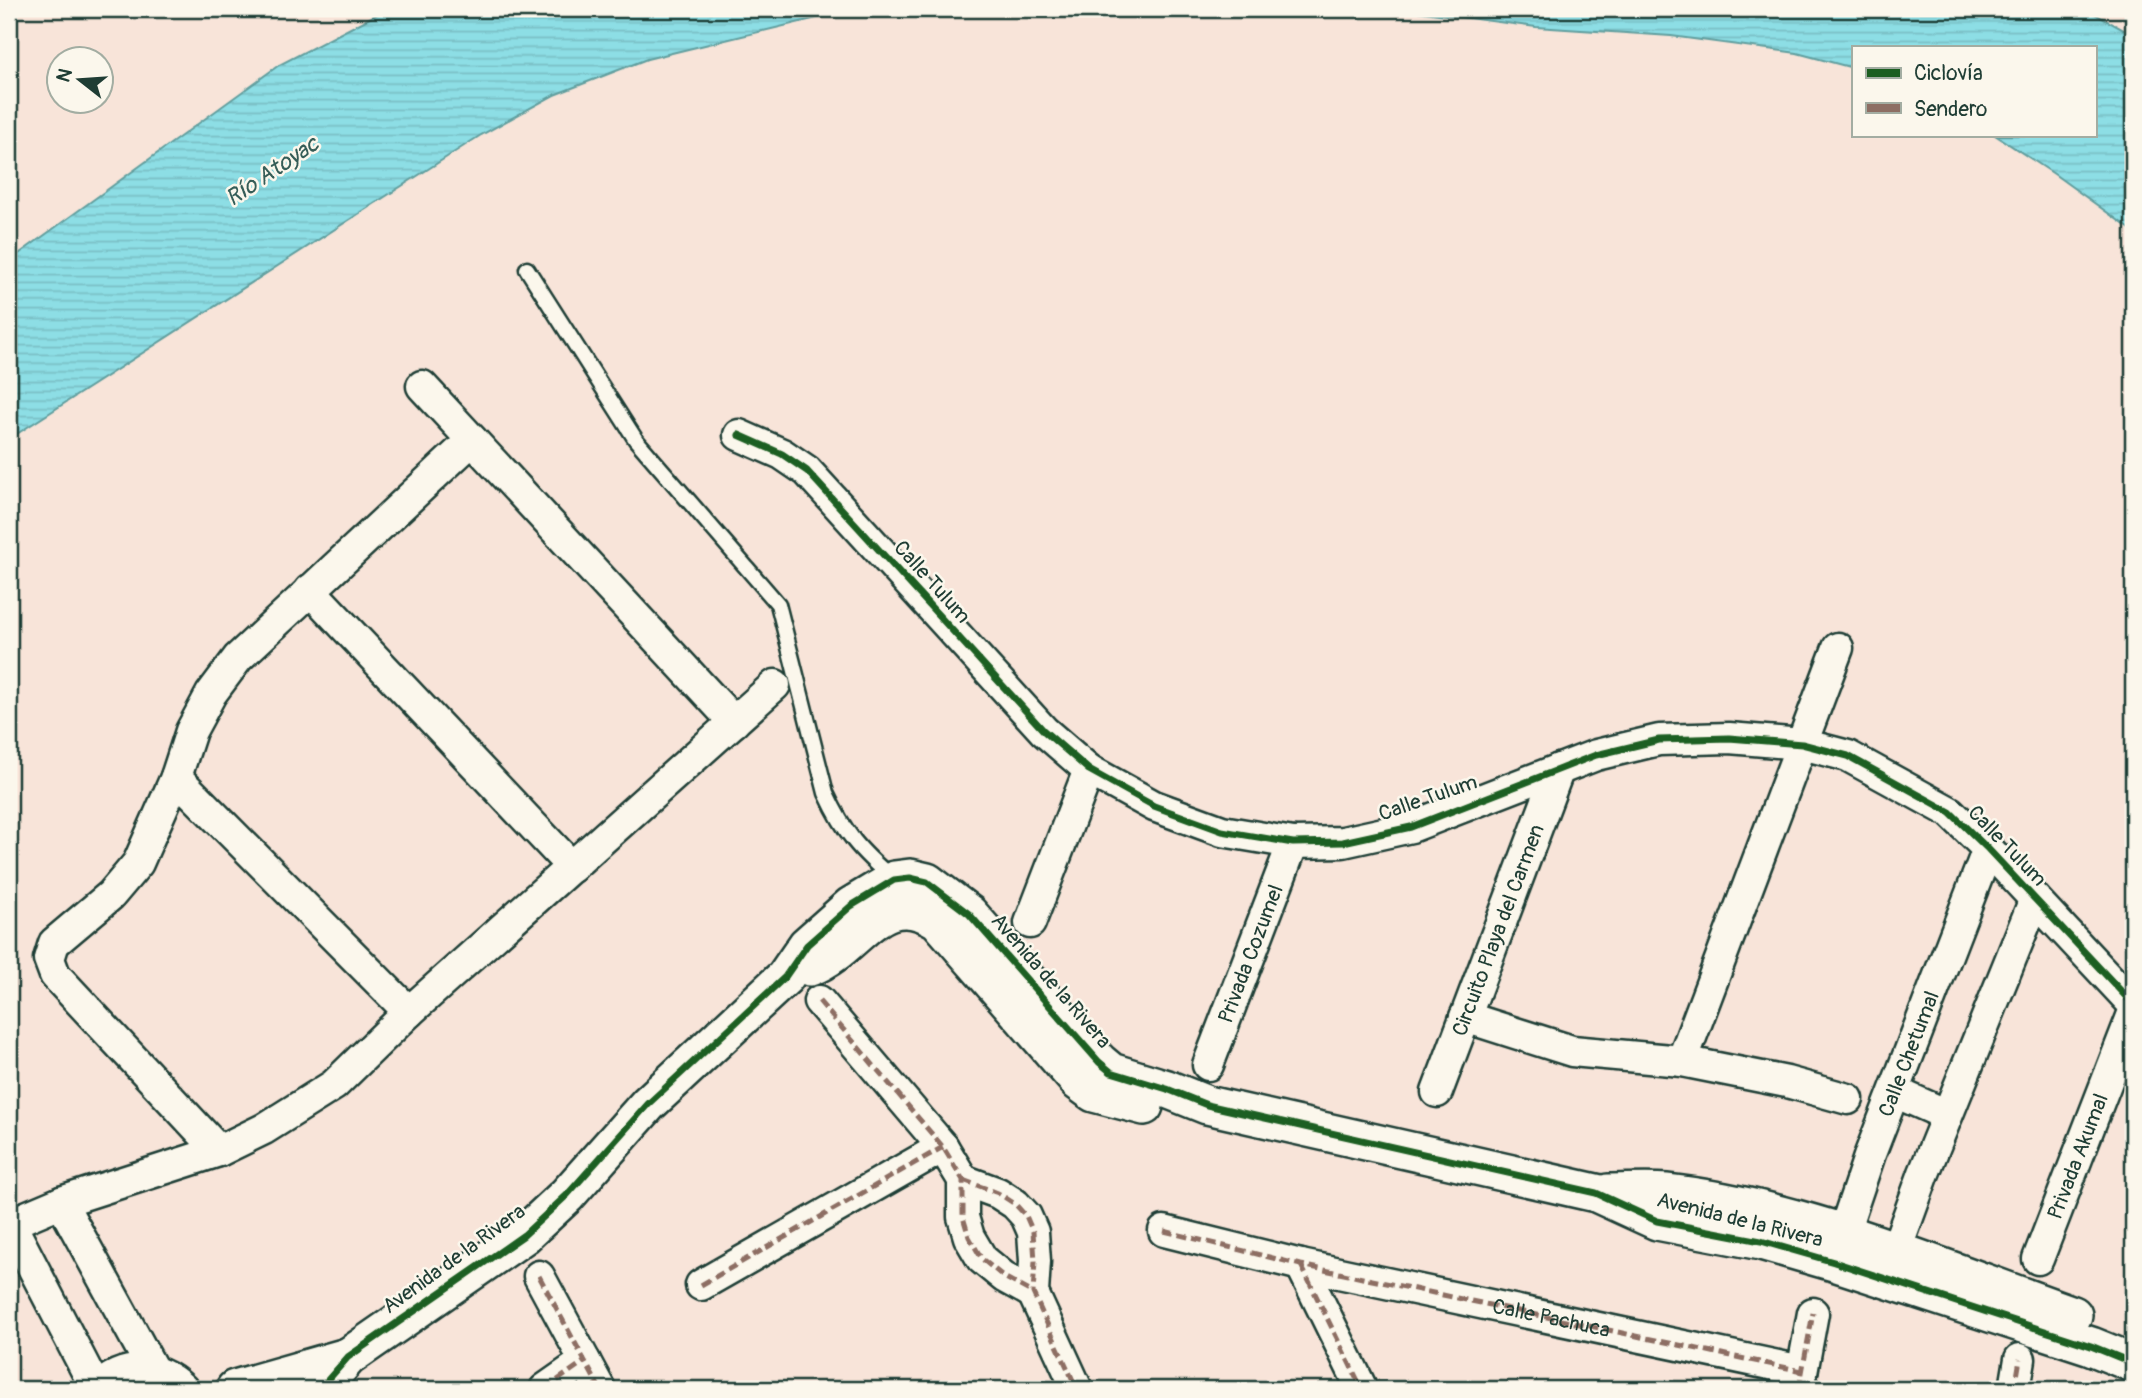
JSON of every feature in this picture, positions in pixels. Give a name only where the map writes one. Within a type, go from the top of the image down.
[{"type":"street","points":[[422,386],[734,722]]},
{"type":"street","name":"Calle Tulum","points":[[739,435],[782,454],[807,471],[1044,731],[1089,770],[1154,806],[1222,831],[1293,843],[1343,842],[1411,827],[1596,755],[1659,740],[1729,738],[1802,744],[1848,756],[1950,812],[2133,1004]]},
{"type":"street","points":[[219,1151],[55,975],[49,958],[54,943],[111,895],[138,863],[176,777],[191,731],[211,694],[239,658],[472,440]]},
{"type":"street","points":[[310,590],[572,867]]},
{"type":"street","points":[[1682,1061],[1838,648]]},
{"type":"street","points":[[183,1389],[174,1381],[154,1372],[133,1369],[111,1376],[96,1389],[9,1223],[61,1202],[219,1151],[264,1129],[334,1085],[409,1012],[775,685]]},
{"type":"street","name":"Circuito Playa del Carmen","points":[[1437,1093],[1559,769]]},
{"type":"street","points":[[1030,923],[1089,770]]},
{"type":"street","points":[[176,777],[409,1012]]},
{"type":"street","name":"Privada Cozumel","points":[[1208,1065],[1293,843]]},
{"type":"street","name":"Calle Chetumal","points":[[1838,1247],[1988,849]]},
{"type":"street","name":"Avenida de la Rivera","points":[[320,1389],[348,1357],[524,1235],[567,1195],[648,1104],[785,977],[807,945],[851,906],[894,880],[910,878],[927,882],[969,914],[1098,1062],[1111,1072],[1167,1089],[1207,1105],[1596,1193],[1664,1193],[1778,1214],[1838,1247],[2094,1335],[2133,1337]]},
{"type":"street","points":[[1890,1265],[1947,1115],[2035,899]]},
{"type":"street","name":"Avenida de la Rivera","points":[[785,977],[825,961],[883,913],[902,908],[922,910],[938,920],[1079,1082],[1094,1093],[1161,1109],[1207,1105]]},
{"type":"street","points":[[819,1001],[943,1147],[963,1180],[963,1217],[982,1259],[1004,1277],[1033,1293]]},
{"type":"street","name":"Privada Akumal","points":[[2038,1259],[2133,1014]]},
{"type":"street","points":[[1465,1017],[1572,1051],[1682,1061],[1787,1082],[1848,1099]]},
{"type":"street","points":[[1895,1092],[1947,1115]]},
{"type":"street","points":[[701,1285],[943,1147]]},
{"type":"street","points":[[963,1180],[998,1194],[1015,1204],[1026,1216],[1033,1232],[1033,1293],[1071,1387]]},
{"type":"street","points":[[61,1202],[154,1372]]},
{"type":"street","name":"Calle Pachuca","points":[[1164,1231],[1801,1380]]},
{"type":"street","points":[[1301,1265],[1362,1389]]},
{"type":"street","points":[[539,1276],[600,1389]]},
{"type":"street","points":[[1801,1380],[1813,1313]]},
{"type":"street","name":"Avenida de la Rivera","points":[[2094,1335],[2133,1363]]},
{"type":"street","name":"Avenida de la Rivera","points":[[235,1389],[348,1357]]},
{"type":"street","points":[[2015,1389],[2020,1359]]},
{"type":"street","points":[[545,1389],[585,1361]]},
{"type":"lane","points":[[527,269],[636,440],[778,604],[826,793],[838,819],[861,852],[894,880]]},
{"type":"water","name":"Río Atoyac","points":[[387,9],[854,9],[647,59],[554,95],[481,135],[9,439],[9,261],[279,65]]},
{"type":"water","points":[[1401,9],[2086,9],[2133,35],[2133,231],[1997,136],[2096,136],[2096,46],[1852,46],[1852,68],[1797,53],[1671,36],[1536,27]]},
{"type":"marked path","points":[[819,1001],[943,1147],[963,1180],[963,1217],[969,1237],[982,1259],[1004,1277],[1033,1293]]},
{"type":"marked path","points":[[701,1285],[943,1147]]},
{"type":"marked path","points":[[963,1180],[998,1193],[1015,1204],[1026,1216],[1033,1232],[1033,1293],[1077,1389]]},
{"type":"marked path","points":[[1164,1231],[1301,1265],[1802,1371]]},
{"type":"marked path","points":[[1301,1265],[1362,1389]]},
{"type":"marked path","points":[[539,1276],[600,1389]]},
{"type":"marked path","points":[[1799,1389],[1813,1313]]},
{"type":"marked path","points":[[2015,1389],[2020,1359]]},
{"type":"marked path","points":[[545,1389],[585,1361]]},
{"type":"cycle path","points":[[739,435],[782,454],[807,471],[1044,731],[1089,770],[1154,806],[1222,831],[1293,843],[1343,842],[1411,827],[1596,755],[1659,740],[1729,738],[1802,744],[1848,756],[1950,812],[2133,1004]]},
{"type":"cycle path","points":[[320,1389],[348,1357],[524,1235],[567,1195],[648,1104],[785,977],[807,945],[851,906],[894,880],[910,878],[927,882],[969,914],[1099,1062],[1111,1072],[1167,1089],[1207,1105],[1596,1193],[1657,1221],[1761,1241],[1834,1262],[2091,1346],[2133,1363]]}]
